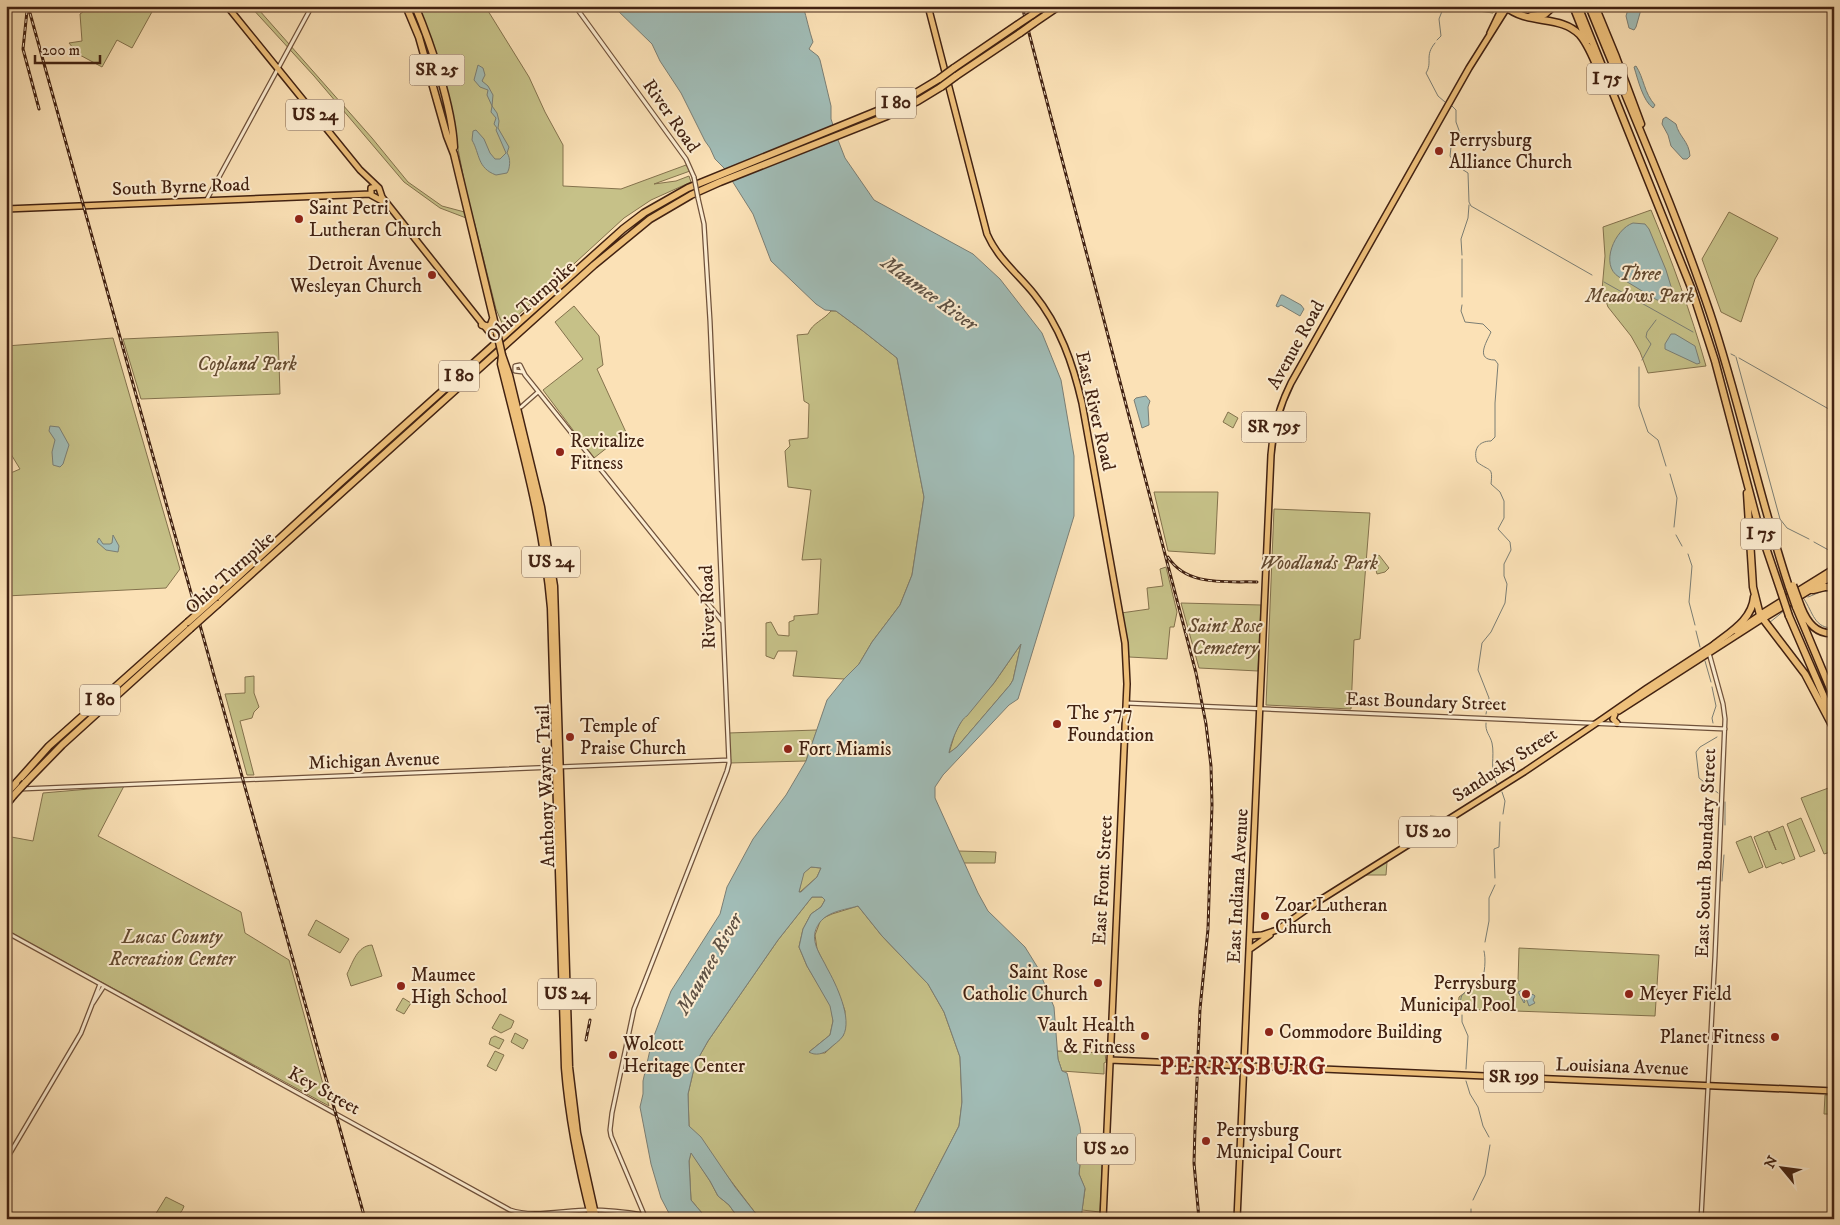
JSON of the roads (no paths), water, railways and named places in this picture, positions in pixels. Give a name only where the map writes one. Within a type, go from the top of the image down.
[{"type":"highway","name":"Anthony Wayne Trail","points":[[406,6],[419,38],[447,136],[454,154],[494,318],[495,335],[502,355],[544,541],[551,608],[570,1080],[592,1219]]},
{"type":"highway","name":"Anthony Wayne Trail","points":[[414,6],[433,58],[448,108],[454,154]]},
{"type":"highway","name":"Ohio Turnpike","points":[[6,805],[16,783],[49,746],[188,622],[217,600],[629,235],[670,206],[718,179],[899,102],[939,79],[1045,6]]},
{"type":"highway","name":"Ohio Turnpike","points":[[718,179],[854,129],[904,108],[941,87],[1059,6]]},
{"type":"highway","points":[[1507,7],[1536,16],[1545,14],[1554,6]]},
{"type":"highway","points":[[1573,6],[1597,67]]},
{"type":"highway","name":"I 75","points":[[1578,6],[1698,307],[1715,360],[1744,474],[1781,592],[1789,616],[1834,720]]},
{"type":"highway","name":"I 75","points":[[1589,6],[1660,182],[1710,315],[1767,516],[1791,586],[1834,698]]},
{"type":"highway","points":[[1596,6],[1660,182]]},
{"type":"highway","points":[[1507,7],[1526,18],[1558,23],[1572,29],[1585,43],[1636,152]]},
{"type":"highway","points":[[482,325],[490,327],[494,318]]},
{"type":"highway","name":"Anthony Wayne Trail","points":[[503,363],[520,405],[529,457],[549,547],[555,602],[558,767]]},
{"type":"highway","points":[[1744,474],[1754,593],[1761,617],[1805,674],[1834,729]]},
{"type":"highway","points":[[546,508],[544,513],[549,547]]},
{"type":"highway","name":"US 20","points":[[1761,617],[1810,590],[1833,571]]},
{"type":"highway","name":"US 20","points":[[1761,617],[1833,571]]},
{"type":"highway","points":[[1810,590],[1834,587]]},
{"type":"highway","points":[[1714,645],[1745,620],[1752,608],[1754,593]]},
{"type":"highway","name":"Ohio Turnpike","points":[[10,795],[23,786],[68,739],[190,629],[217,600]]},
{"type":"highway","points":[[1799,607],[1814,628],[1822,632],[1834,633]]},
{"type":"highway","name":"Anthony Wayne Trail","points":[[592,1210],[596,1219]]},
{"type":"main road","name":"US 24","points":[[227,6],[365,175],[374,191],[387,203],[482,325],[495,335]]},
{"type":"main road","name":"East River Road","points":[[928,6],[987,234],[1000,257],[1035,295],[1052,318],[1074,374],[1083,411],[1125,643],[1126,703]]},
{"type":"main road","name":"Avenue Road","points":[[1261,709],[1271,455],[1273,431],[1278,410],[1468,68],[1507,7]]},
{"type":"main road","name":"South Byrne Road","points":[[6,209],[358,194],[374,191]]},
{"type":"main road","name":"Sandusky Street","points":[[1276,930],[1586,731],[1645,689],[1761,617]]},
{"type":"main road","name":"Sandusky Street","points":[[1598,722],[1615,714],[1761,617]]},
{"type":"main road","points":[[1709,653],[1713,648],[1734,635],[1739,629]]},
{"type":"main road","name":"East Front Street","points":[[1110,1060],[1126,703]]},
{"type":"main road","name":"East Indiana Avenue","points":[[1237,1219],[1261,709]]},
{"type":"main road","points":[[1615,714],[1614,719],[1617,723]]},
{"type":"main road","points":[[1584,722],[1587,726],[1586,731]]},
{"type":"main road","name":"US 20","points":[[1250,936],[1262,935],[1276,930]]},
{"type":"main road","name":"US 20","points":[[1250,950],[1276,930]]},
{"type":"main road","name":"Louisiana Avenue","points":[[1110,1060],[1834,1091]]},
{"type":"main road","name":"US 20","points":[[1103,1219],[1110,1060]]},
{"type":"street","points":[[206,201],[312,6]]},
{"type":"street","name":"River Road","points":[[575,6],[686,160],[694,177],[704,224],[710,314],[729,760],[727,771],[634,1009],[612,1113],[611,1136],[645,1217]]},
{"type":"street","points":[[523,372],[723,622]]},
{"type":"street","points":[[520,405],[538,392]]},
{"type":"street","name":"East South Boundary Street","points":[[1701,1219],[1725,729],[1724,709],[1709,653]]},
{"type":"street","name":"East Boundary Street","points":[[1126,703],[1725,729]]},
{"type":"street","name":"Michigan Avenue","points":[[6,790],[23,786],[729,760]]},
{"type":"street","name":"Key Street","points":[[6,932],[510,1210],[520,1213],[533,1213],[592,1210],[645,1217]]},
{"type":"street","points":[[6,1160],[81,1033],[102,985]]},
{"type":"water","name":"Maumee River","points":[[613,6],[803,6],[813,42],[809,49],[820,60],[831,106],[831,119],[845,158],[874,200],[973,254],[1000,279],[1042,333],[1061,380],[1074,456],[1074,516],[1018,699],[1009,705],[943,775],[935,787],[935,798],[988,911],[1025,947],[1038,968],[1054,1007],[1058,1059],[1062,1071],[1067,1073],[1080,1127],[1082,1144],[1079,1174],[1085,1188],[1081,1219],[911,1219],[959,1126],[962,1102],[960,1057],[944,1012],[928,984],[882,936],[858,906],[826,916],[815,932],[816,946],[839,992],[845,1011],[846,1029],[843,1036],[827,1051],[817,1054],[809,1052],[830,1035],[833,1021],[830,1006],[807,966],[799,947],[803,929],[811,914],[821,907],[825,900],[822,897],[812,897],[778,940],[708,1041],[695,1064],[688,1094],[689,1126],[701,1137],[735,1187],[760,1219],[739,1219],[729,1205],[718,1196],[691,1153],[689,1161],[691,1200],[707,1219],[672,1219],[661,1198],[651,1164],[640,1107],[643,1081],[652,1041],[671,991],[720,914],[727,887],[753,839],[786,795],[806,761],[827,700],[859,664],[872,642],[900,605],[912,575],[924,497],[897,358],[836,311],[825,310],[816,304],[771,261],[753,214],[724,168],[715,159],[681,93],[660,61],[652,44]],"holes":[[[1021,644],[1013,680],[1010,685],[957,747],[949,753],[953,738],[961,722],[994,683]],[[811,867],[821,868],[817,877],[799,892],[804,873]]]},
{"type":"water","points":[[1629,6],[1642,6],[1634,30],[1629,28],[1626,16]]},
{"type":"water","points":[[478,65],[483,68],[485,75],[482,81],[488,86],[493,95],[492,106],[487,95],[488,90],[480,87],[474,80]]},
{"type":"water","points":[[1636,66],[1655,105],[1653,108],[1649,105],[1641,90],[1634,67]]},
{"type":"water","points":[[492,106],[497,113],[498,128],[509,147],[507,153],[510,160],[507,173],[496,175],[485,169],[482,165],[472,140],[473,131],[476,130],[484,139],[495,159],[500,159],[506,153],[494,124],[496,118],[491,112]]},
{"type":"water","points":[[1666,117],[1676,124],[1686,143],[1690,156],[1687,159],[1683,159],[1671,146],[1662,124],[1663,119]]},
{"type":"water","points":[[1633,223],[1645,224],[1649,229],[1666,270],[1673,293],[1663,301],[1657,300],[1619,277],[1613,271],[1610,264],[1610,256],[1615,240],[1620,232]]},
{"type":"water","points":[[1281,295],[1301,305],[1304,309],[1300,316],[1281,305],[1276,306]]},
{"type":"water","points":[[1671,334],[1675,334],[1695,346],[1700,363],[1697,364],[1665,349],[1665,344]]},
{"type":"water","points":[[1146,396],[1150,401],[1148,407],[1149,425],[1142,428],[1134,400]]},
{"type":"water","points":[[50,426],[59,427],[69,445],[63,464],[60,467],[53,465],[52,452],[55,440],[49,431]]},
{"type":"water","points":[[113,535],[119,546],[118,552],[106,550],[97,542],[99,538],[103,544],[110,544],[112,543]]},
{"type":"water","points":[[1522,990],[1523,993],[1527,991],[1530,997],[1531,994],[1535,996],[1533,1000],[1535,1003],[1529,1006],[1526,998],[1524,1003],[1518,992]]},
{"type":"waterway","points":[[1437,40],[1441,36],[1439,19],[1444,6]]},
{"type":"waterway","points":[[1435,43],[1429,55],[1429,66],[1426,73],[1438,96],[1445,102]]},
{"type":"waterway","points":[[1451,105],[1456,110],[1456,122],[1460,133],[1451,147],[1450,156],[1457,166],[1468,173],[1469,202],[1471,206],[1592,275]]},
{"type":"waterway","points":[[1462,255],[1461,239],[1468,218],[1469,205]]},
{"type":"waterway","points":[[1462,259],[1462,297]]},
{"type":"waterway","points":[[1604,282],[1693,332]]},
{"type":"waterway","points":[[1462,305],[1461,311],[1465,322],[1483,324],[1491,332],[1484,354],[1485,357],[1495,360],[1498,364],[1495,437],[1491,441],[1480,444],[1476,450],[1476,458],[1477,462],[1490,470],[1491,484],[1500,492],[1504,501],[1504,518],[1498,529],[1510,542],[1511,550],[1504,564],[1504,576],[1507,584],[1505,603],[1491,632],[1482,643],[1478,670],[1489,698],[1486,714]]},
{"type":"waterway","points":[[1642,360],[1651,344],[1646,337],[1647,332],[1656,320]]},
{"type":"waterway","points":[[1731,354],[1735,356]]},
{"type":"waterway","points":[[1736,357],[1780,519],[1787,528],[1809,539]]},
{"type":"waterway","points":[[1739,358],[1834,412]]},
{"type":"waterway","points":[[1639,367],[1639,406],[1648,432],[1658,440],[1666,466]]},
{"type":"waterway","points":[[1670,474],[1677,498],[1674,527]]},
{"type":"waterway","points":[[1676,535],[1682,546]]},
{"type":"waterway","points":[[1814,542],[1834,553]]},
{"type":"waterway","points":[[1688,554],[1692,566],[1689,602],[1695,625]]},
{"type":"waterway","points":[[1808,597],[1823,591],[1834,591]]},
{"type":"waterway","points":[[1804,599],[1818,623],[1827,628],[1834,628]]},
{"type":"waterway","points":[[1769,623],[1785,610]]},
{"type":"waterway","points":[[1696,631],[1700,647]]},
{"type":"waterway","points":[[1705,661],[1711,682]]},
{"type":"waterway","points":[[1712,687],[1716,706],[1712,718],[1713,723]]},
{"type":"waterway","points":[[1486,723],[1493,748],[1493,774],[1497,784]]},
{"type":"waterway","points":[[1717,737],[1700,747],[1696,752],[1699,778],[1718,793]]},
{"type":"waterway","points":[[1502,792],[1505,801],[1503,814]]},
{"type":"waterway","points":[[1725,802],[1725,825]]},
{"type":"waterway","points":[[1495,878],[1494,849],[1499,847],[1500,822]]},
{"type":"waterway","points":[[1722,881],[1724,855]]},
{"type":"waterway","points":[[1485,942],[1489,921],[1489,898],[1495,885]]},
{"type":"waterway","points":[[1461,1004],[1462,995],[1481,982],[1485,966],[1484,951]]},
{"type":"waterway","points":[[1462,1015],[1462,1022],[1468,1036],[1466,1069]]},
{"type":"waterway","points":[[1466,1081],[1489,1137]]},
{"type":"waterway","points":[[1473,1200],[1485,1175],[1490,1145]]},
{"type":"waterway","points":[[1471,1209],[1471,1219]]},
{"type":"railway","points":[[28,6],[365,1219]]},
{"type":"railway","points":[[1022,6],[1196,673],[1206,724],[1211,766],[1212,805],[1208,929],[1200,1009],[1195,1128],[1194,1163],[1199,1219]]},
{"type":"railway","points":[[27,11],[23,49],[39,109]]},
{"type":"railway","points":[[1168,557],[1176,567],[1196,578],[1220,582],[1257,582]]},
{"type":"railway","points":[[586,1040],[590,1020]]},
{"type":"place","name":"Perrysburg Alliance Church","points":[[1439,151]]},
{"type":"place","name":"Saint Petri Lutheran Church","points":[[299,219]]},
{"type":"place","name":"Detroit Avenue Wesleyan Church","points":[[432,275]]},
{"type":"place","name":"Revitalize Fitness","points":[[560,452]]},
{"type":"place","name":"The 577 Foundation","points":[[1057,724]]},
{"type":"place","name":"Temple of Praise Church","points":[[570,737]]},
{"type":"place","name":"Fort Miamis","points":[[788,749]]},
{"type":"place","name":"Zoar Lutheran Church","points":[[1265,916]]},
{"type":"place","name":"Saint Rose Catholic Church","points":[[1098,983]]},
{"type":"place","name":"Maumee High School","points":[[401,986]]},
{"type":"place","name":"Perrysburg Municipal Pool","points":[[1526,994]]},
{"type":"place","name":"Meyer Field","points":[[1629,994]]},
{"type":"place","name":"Commodore Building","points":[[1269,1032]]},
{"type":"place","name":"Vault Health & Fitness","points":[[1145,1036]]},
{"type":"place","name":"Planet Fitness","points":[[1775,1037]]},
{"type":"place","name":"Wolcott Heritage Center","points":[[613,1055]]},
{"type":"place","name":"Perrysburg Municipal Court","points":[[1206,1141]]},
{"type":"district","name":"PERRYSBURG","points":[[1243,1067]]},
{"type":"park label","name":"Three Meadows Park","points":[[1640,285]]},
{"type":"park label","name":"Copland Park","points":[[247,364]]},
{"type":"park label","name":"Woodlands Park","points":[[1319,563]]},
{"type":"park label","name":"Saint Rose Cemetery","points":[[1225,637]]},
{"type":"park label","name":"Lucas County Recreation Center","points":[[172,948]]}]
